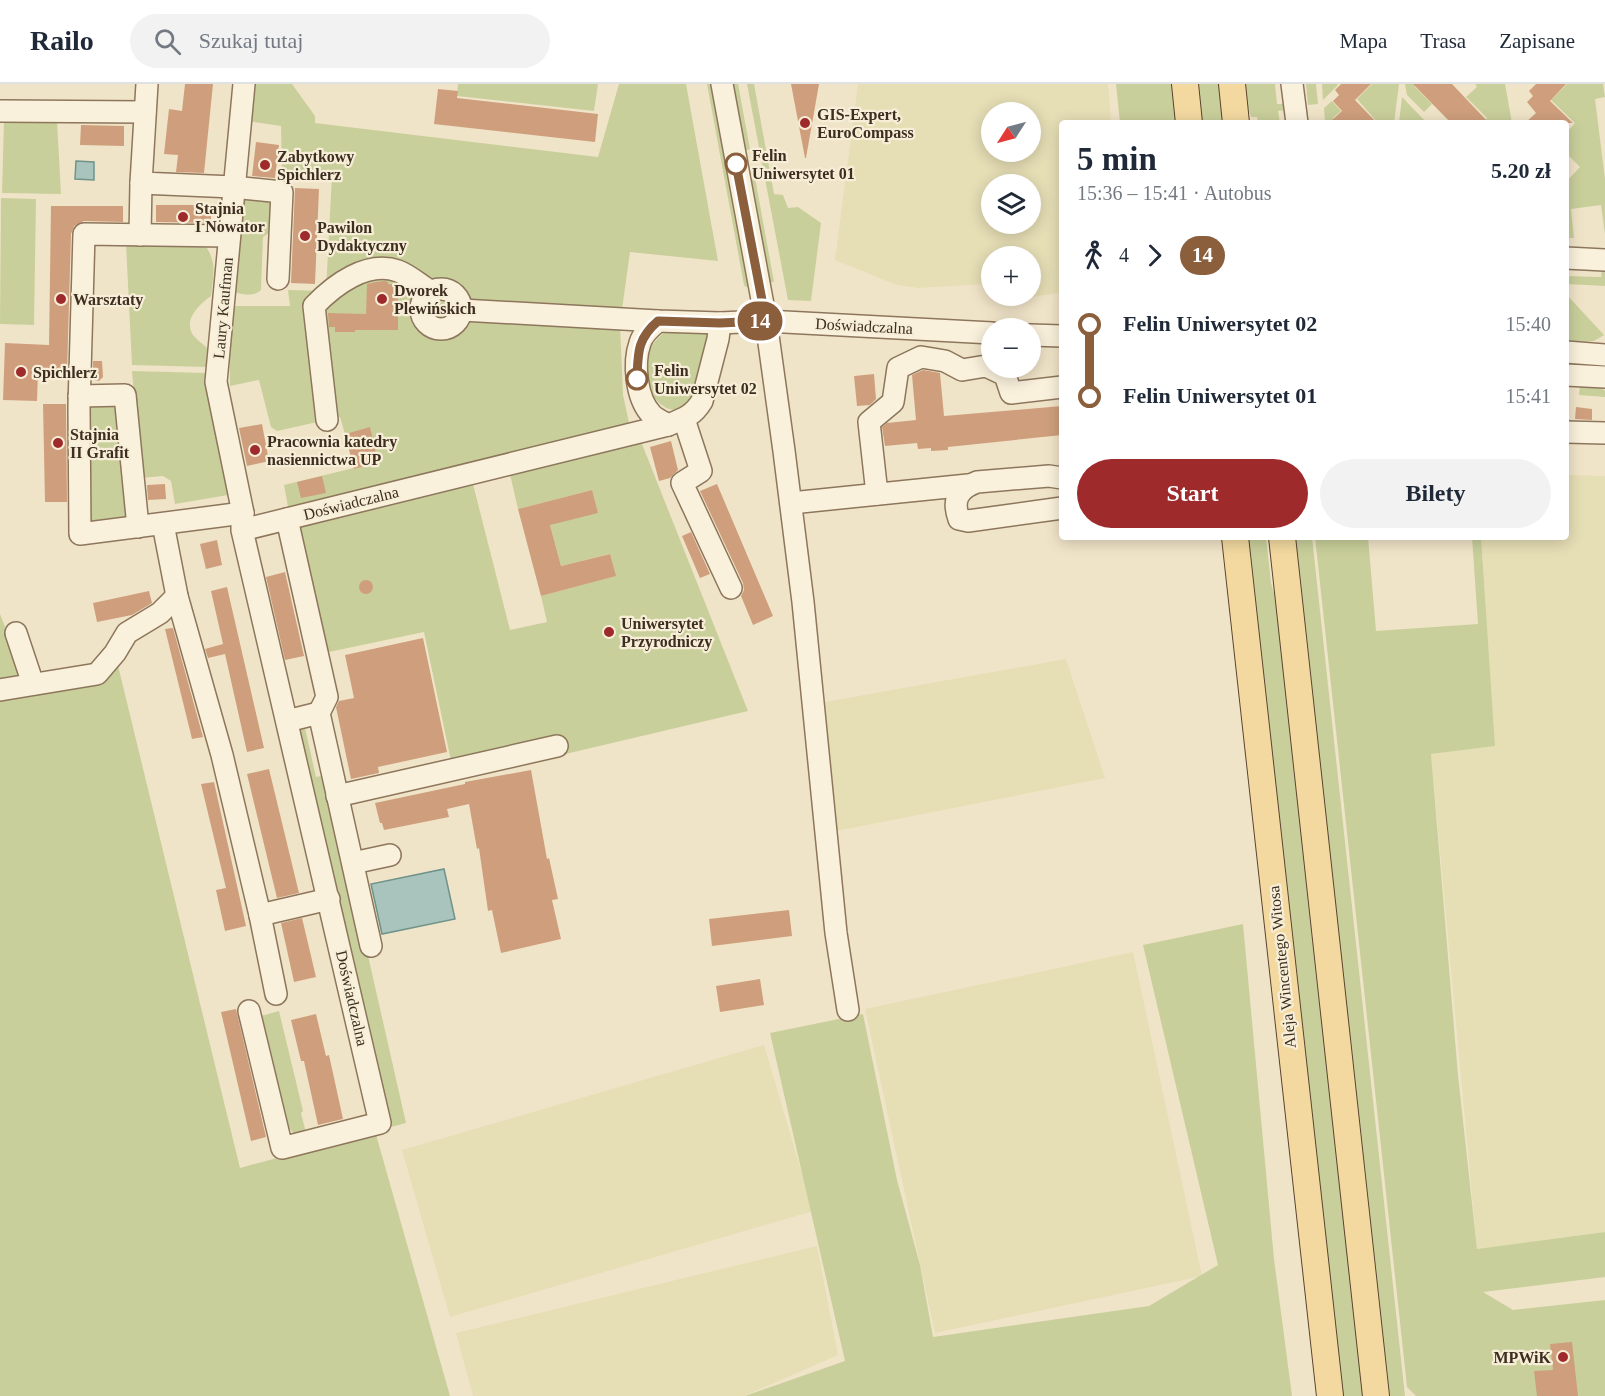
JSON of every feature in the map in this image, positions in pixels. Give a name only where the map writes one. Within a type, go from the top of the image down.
[{"type":"main road","points":[[1185,84],[1189,118]]},
{"type":"main road","points":[[1232,84],[1236,120]]},
{"type":"main road","name":"Aleja Wincentego Witosa","points":[[1235,540],[1330,1396]]},
{"type":"main road","points":[[1282,540],[1376,1396]]},
{"type":"street","points":[[140,235],[147,84]]},
{"type":"street","name":"Laury Kaufman","points":[[242,521],[216,382],[244,84]]},
{"type":"street","points":[[722,84],[766,321],[791,503],[836,933],[848,1010]]},
{"type":"street","points":[[1292,84],[1297,120]]},
{"type":"street","points":[[0,111],[145,112]]},
{"type":"street","points":[[141,183],[233,187],[282,192],[278,279]]},
{"type":"street","points":[[229,236],[84,234],[79,396],[81,534],[163,524],[242,521]]},
{"type":"street","points":[[1569,258],[1605,260]]},
{"type":"street","points":[[327,420],[314,306],[334,287],[351,277],[375,270],[395,270],[430,291]]},
{"type":"street","points":[[450,290],[460,300],[462,310],[459,319],[450,328],[442,329],[429,325],[424,320],[421,310],[422,301],[430,291],[450,290]]},
{"type":"street","points":[[462,310],[720,323],[702,401],[694,413],[676,422],[652,415],[639,392],[637,379],[640,343],[646,331],[658,321]]},
{"type":"street","name":"Doświadczalna","points":[[720,323],[766,321],[981,332]]},
{"type":"street","points":[[1041,335],[1059,336]]},
{"type":"street","points":[[1569,352],[1605,355]]},
{"type":"street","points":[[876,494],[869,422],[893,402],[898,368],[921,357],[945,361],[962,370],[986,366],[1005,375],[1011,393],[1059,387]]},
{"type":"street","points":[[1569,375],[1605,377]]},
{"type":"street","points":[[79,396],[125,395],[138,527]]},
{"type":"street","points":[[676,422],[701,471],[682,483],[731,588]]},
{"type":"street","name":"Doświadczalna","points":[[249,1011],[282,1148],[380,1123],[242,521],[287,519],[676,422]]},
{"type":"street","points":[[1569,432],[1605,433]]},
{"type":"street","points":[[791,503],[969,485],[977,482],[1059,478]]},
{"type":"street","points":[[969,485],[960,492],[955,508],[959,519],[968,521],[1059,508]]},
{"type":"street","points":[[287,519],[327,696],[319,713],[371,946]]},
{"type":"street","points":[[163,524],[177,596],[222,755],[260,915],[276,994]]},
{"type":"street","points":[[0,690],[97,674],[115,653],[127,633],[160,613],[177,596]]},
{"type":"street","points":[[16,633],[33,684]]},
{"type":"street","points":[[287,721],[319,713]]},
{"type":"street","points":[[337,796],[557,746]]},
{"type":"street","points":[[353,863],[390,855]]},
{"type":"street","points":[[260,915],[329,899]]},
{"type":"shaded area","points":[[858,84],[1108,84],[1111,120],[1059,120],[1059,293],[1041,296],[1041,246],[981,246],[981,284],[919,288],[897,285],[835,260]]},
{"type":"shaded area","points":[[1569,475],[1605,476],[1605,1232],[1477,1249],[1431,754],[1495,746],[1481,540],[1569,540]]},
{"type":"shaded area","points":[[1066,659],[1105,778],[826,833],[814,704]]},
{"type":"shaded area","points":[[1133,952],[1202,1276],[935,1333],[865,1009]]},
{"type":"shaded area","points":[[764,1045],[813,1211],[450,1317],[402,1150]]},
{"type":"shaded area","points":[[817,1246],[838,1355],[744,1396],[473,1396],[456,1333]]},
{"type":"green space","points":[[237,84],[292,84],[315,116],[315,123],[598,157],[619,84],[686,84],[718,261],[630,252],[620,324],[623,395],[630,427],[289,512],[284,485],[378,462],[369,428],[345,434],[340,417],[277,431],[271,427],[259,380],[230,386],[229,323],[232,306],[290,306],[288,290],[326,291],[332,175],[282,175],[281,126],[235,119]]},
{"type":"green space","points":[[458,84],[598,84],[594,111],[457,96]]},
{"type":"green space","points":[[707,84],[714,84],[750,286],[746,287],[744,285]]},
{"type":"green space","points":[[731,84],[738,84],[750,149],[743,151]]},
{"type":"green space","points":[[747,84],[754,84],[774,194],[783,195],[788,208],[798,207],[821,223],[811,301],[788,300]]},
{"type":"green space","points":[[1116,84],[1174,84],[1178,120],[1120,120]]},
{"type":"green space","points":[[1194,84],[1223,84],[1228,120],[1201,120]]},
{"type":"green space","points":[[1241,84],[1275,84],[1277,104],[1286,104],[1287,110],[1278,111],[1280,120],[1258,120],[1257,117],[1251,117]]},
{"type":"green space","points":[[1306,84],[1316,84],[1318,104],[1308,105]]},
{"type":"green space","points":[[1322,84],[1338,85],[1323,100]]},
{"type":"green space","points":[[1372,84],[1399,84],[1394,120],[1375,120],[1357,99]]},
{"type":"green space","points":[[1405,84],[1417,84],[1415,87],[1432,104],[1424,112],[1407,95]]},
{"type":"green space","points":[[1475,84],[1505,84],[1511,120],[1485,120],[1487,118],[1466,97],[1477,87]]},
{"type":"green space","points":[[1567,84],[1603,84],[1605,97],[1595,99],[1605,179],[1605,234],[1601,205],[1571,209],[1574,238],[1569,238],[1569,179],[1580,167],[1569,156],[1569,130],[1575,123],[1551,100]]},
{"type":"green space","points":[[1402,97],[1424,120],[1399,120]]},
{"type":"green space","points":[[1332,101],[1341,111],[1333,118],[1335,120],[1325,120],[1324,108]]},
{"type":"green space","points":[[4,120],[57,121],[61,194],[2,193]]},
{"type":"green space","points":[[754,172],[774,282],[767,283],[747,173]]},
{"type":"green space","points":[[1,198],[36,199],[34,325],[0,324]]},
{"type":"green space","points":[[243,198],[271,198],[272,231],[263,237],[261,290],[251,294],[232,291]]},
{"type":"green space","points":[[126,244],[204,244],[214,269],[211,296],[194,312],[190,329],[207,348],[206,367],[132,365]]},
{"type":"green space","points":[[1602,268],[1605,268],[1605,286],[1569,284],[1569,276],[1601,277]]},
{"type":"green space","points":[[1569,297],[1604,335],[1594,341],[1569,343]]},
{"type":"green space","points":[[669,328],[708,331],[709,334],[700,378],[690,398],[683,406],[675,410],[666,408],[659,402],[653,395],[646,377],[647,357],[650,349]]},
{"type":"green space","points":[[132,371],[206,373],[228,495],[175,504],[171,481],[163,476],[141,478]]},
{"type":"green space","points":[[1580,386],[1600,387],[1605,391],[1605,397],[1579,395]]},
{"type":"green space","points":[[117,404],[131,518],[90,523],[84,406]]},
{"type":"green space","points":[[640,439],[748,711],[455,780],[424,632],[324,653],[295,523],[472,480],[510,630],[547,622],[541,596],[615,576],[609,554],[561,566],[550,525],[592,490],[518,509],[509,470]]},
{"type":"green space","points":[[1243,540],[1266,540],[1271,583],[1285,632],[1366,1396],[1337,1396]]},
{"type":"green space","points":[[1289,540],[1312,540],[1405,1396],[1385,1396]]},
{"type":"green space","points":[[1315,540],[1368,540],[1376,631],[1478,624],[1472,540],[1481,540],[1495,746],[1431,754],[1458,1075],[1477,1249],[1605,1232],[1605,1277],[1483,1292],[1513,1310],[1605,1300],[1605,1396],[1416,1396],[1407,1387]]},
{"type":"green space","points":[[0,614],[26,680],[95,670],[114,649],[240,1168],[375,1131],[450,1396],[0,1396]]},
{"type":"green space","points":[[293,725],[316,725],[305,728],[316,777],[327,775],[406,1123],[387,1128]]},
{"type":"green space","points":[[1243,924],[1274,1259],[1292,1396],[745,1396],[845,1361],[770,1033],[863,1014],[897,1180],[920,1265],[933,1337],[1149,1306],[1218,1265],[1143,945]]},
{"type":"green space","points":[[279,1011],[307,1137],[297,1137],[289,1128],[261,1016]]},
{"type":"water","points":[[76,161],[94,162],[94,180],[75,179]]},
{"type":"water","points":[[444,869],[455,919],[382,934],[371,884]]},
{"type":"building","points":[[185,84],[213,84],[204,173],[176,172],[178,155],[164,154],[169,109],[182,111]]},
{"type":"building","name":"GIS-Expert, EuroCompass","points":[[791,84],[819,84],[806,158],[805,158]]},
{"type":"building","points":[[1341,84],[1371,84],[1355,100],[1374,120],[1332,120],[1342,111],[1333,101],[1339,95],[1335,90]]},
{"type":"building","points":[[1413,84],[1452,84],[1486,120],[1448,120]]},
{"type":"building","points":[[1536,84],[1566,84],[1550,101],[1573,123],[1569,123],[1569,120],[1528,120],[1536,113],[1527,102],[1533,96],[1529,91]]},
{"type":"building","points":[[438,89],[458,91],[457,98],[598,114],[595,142],[434,124]]},
{"type":"building","points":[[81,125],[124,126],[124,146],[80,145]]},
{"type":"building","name":"Zabytkowy Spichlerz","points":[[256,142],[279,145],[275,178],[252,176]]},
{"type":"building","name":"Pawilon Dydaktyczny","points":[[295,188],[319,189],[315,284],[291,283]]},
{"type":"building","name":"Stajnia I Nowator","points":[[156,205],[211,205],[211,223],[156,222]]},
{"type":"building","points":[[51,206],[123,206],[123,222],[84,221],[74,226],[71,234],[67,373],[38,372],[37,401],[3,400],[5,343],[49,345]]},
{"type":"building","name":"Dworek Plewińskich","points":[[385,281],[388,284],[398,285],[398,330],[335,332],[335,327],[329,327],[328,313],[366,314],[367,284]]},
{"type":"building","points":[[93,361],[102,361],[103,377],[99,381],[93,380]]},
{"type":"building","points":[[923,370],[940,373],[944,416],[1059,406],[1059,435],[948,447],[948,450],[918,449],[917,443],[885,446],[882,427],[887,423],[916,420],[912,375]]},
{"type":"building","points":[[874,374],[876,399],[870,405],[857,406],[854,376]]},
{"type":"building","name":"Stajnia II Grafit","points":[[43,404],[66,404],[67,502],[45,502]]},
{"type":"building","points":[[1576,407],[1592,409],[1592,420],[1575,419]]},
{"type":"building","name":"Pracownia katedry nasiennictwa UP","points":[[262,424],[269,461],[247,466],[239,428]]},
{"type":"building","points":[[370,427],[378,462],[354,469],[345,434]]},
{"type":"building","points":[[671,441],[678,470],[670,478],[659,481],[650,447]]},
{"type":"building","points":[[322,476],[326,493],[301,498],[297,482]]},
{"type":"building","points":[[165,484],[166,499],[148,500],[147,485]]},
{"type":"building","points":[[717,484],[773,616],[753,625],[741,596],[744,590],[743,583],[700,491]]},
{"type":"building","name":"Uniwersytet Przyrodniczy","points":[[592,490],[598,513],[550,525],[561,566],[610,554],[616,576],[541,596],[518,509]]},
{"type":"building","points":[[691,532],[710,574],[700,578],[682,536]]},
{"type":"building","points":[[217,540],[222,565],[206,569],[200,544]]},
{"type":"building","points":[[285,572],[304,656],[285,660],[266,577]]},
{"type":"building","points":[[363,580],[369,580],[373,587],[369,594],[363,594],[359,590],[359,584]]},
{"type":"building","points":[[227,587],[264,748],[247,752],[225,654],[208,658],[205,649],[223,644],[211,591]]},
{"type":"building","points":[[149,591],[152,603],[132,615],[97,622],[93,603]]},
{"type":"building","points":[[173,628],[203,737],[192,739],[165,629]]},
{"type":"building","points":[[423,638],[447,752],[378,767],[379,773],[351,779],[336,707],[339,701],[354,698],[345,655]]},
{"type":"building","points":[[269,769],[299,893],[277,898],[247,774]]},
{"type":"building","points":[[531,770],[547,859],[549,858],[558,899],[552,900],[561,939],[501,953],[492,910],[488,911],[479,848],[477,849],[469,804],[447,809],[449,817],[384,830],[375,803],[465,784],[465,782]]},
{"type":"building","points":[[214,782],[246,926],[225,931],[216,890],[226,888],[201,784]]},
{"type":"building","points":[[789,910],[792,936],[712,946],[709,919]]},
{"type":"building","points":[[302,918],[316,977],[294,982],[281,923]]},
{"type":"building","points":[[760,979],[764,1005],[720,1012],[716,986]]},
{"type":"building","points":[[236,1009],[266,1137],[251,1141],[221,1012]]},
{"type":"building","points":[[316,1014],[326,1056],[329,1055],[343,1119],[318,1125],[304,1061],[301,1061],[291,1020]]},
{"type":"building","name":"MPWiK","points":[[1572,1342],[1578,1396],[1537,1396],[1534,1371],[1553,1370],[1550,1344]]},
{"type":"bus line","name":"14","points":[[637,379],[640,343],[646,331],[658,321],[720,323],[766,321],[736,164]]},
{"type":"place","name":"GIS-Expert, EuroCompass","points":[[805,123]]},
{"type":"place","name":"Felin Uniwersytet 01","points":[[736,164]]},
{"type":"place","name":"Zabytkowy Spichlerz","points":[[265,165]]},
{"type":"place","name":"Stajnia I Nowator","points":[[183,217]]},
{"type":"place","name":"Pawilon Dydaktyczny","points":[[305,236]]},
{"type":"place","name":"Warsztaty","points":[[61,299]]},
{"type":"place","name":"Dworek Plewińskich","points":[[382,299]]},
{"type":"place","name":"Spichlerz","points":[[21,372]]},
{"type":"place","name":"Felin Uniwersytet 02","points":[[637,379]]},
{"type":"place","name":"Stajnia II Grafit","points":[[58,443]]},
{"type":"place","name":"Pracownia katedry nasiennictwa UP","points":[[255,450]]},
{"type":"place","name":"Uniwersytet Przyrodniczy","points":[[609,632]]},
{"type":"place","name":"MPWiK","points":[[1563,1357]]}]
